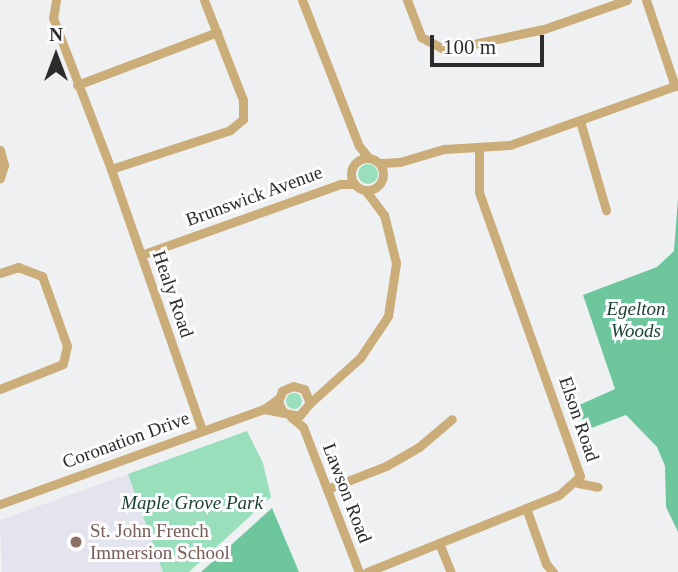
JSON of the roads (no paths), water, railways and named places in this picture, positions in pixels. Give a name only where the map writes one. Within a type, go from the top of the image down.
[{"type":"street","name":"Healy Road","points":[[57,0],[53,18],[111,169],[202,431]]},
{"type":"street","points":[[111,169],[229,130],[243,119],[243,100],[204,0]]},
{"type":"street","points":[[303,0],[359,146],[368,157],[380,163],[400,162],[444,149],[479,149],[510,145],[676,86],[646,0]]},
{"type":"street","points":[[407,0],[421,37],[445,50],[544,29],[626,0]]},
{"type":"street","points":[[77,85],[217,32]]},
{"type":"street","points":[[580,121],[606,210]]},
{"type":"street","points":[[359,146],[351,172],[354,184],[378,201]]},
{"type":"street","name":"Elson Road","points":[[367,572],[526,508],[578,483],[580,476],[479,192],[479,149]]},
{"type":"street","points":[[0,150],[4,165],[0,178]]},
{"type":"street","points":[[356,162],[368,157]]},
{"type":"street","points":[[365,190],[400,162]]},
{"type":"street","points":[[279,398],[287,415],[308,407],[321,389],[360,358],[388,316],[396,263],[378,201],[382,179],[380,163]]},
{"type":"street","name":"Brunswick Avenue","points":[[340,184],[351,172]]},
{"type":"street","name":"Brunswick Avenue","points":[[141,255],[340,184],[354,184]]},
{"type":"street","points":[[0,273],[18,267],[42,275],[68,346],[63,365],[0,389]]},
{"type":"street","name":"Coronation Drive","points":[[0,504],[264,409],[289,386],[304,389]]},
{"type":"street","points":[[308,407],[304,389],[321,389]]},
{"type":"street","name":"Lawson Road","points":[[303,427],[308,407]]},
{"type":"street","name":"Coronation Drive","points":[[264,409],[287,415]]},
{"type":"street","name":"Lawson Road","points":[[287,415],[303,427],[359,572]]},
{"type":"street","points":[[327,489],[386,466],[419,447],[452,419]]},
{"type":"street","points":[[578,483],[598,487]]},
{"type":"street","points":[[526,508],[553,572]]},
{"type":"street","points":[[439,543],[451,572]]},
{"type":"place","name":"St. John French Immersion School","points":[[76,542]]},
{"type":"park label","name":"Egelton Woods","points":[[636,320]]},
{"type":"park label","name":"Maple Grove Park","points":[[192,503]]}]
